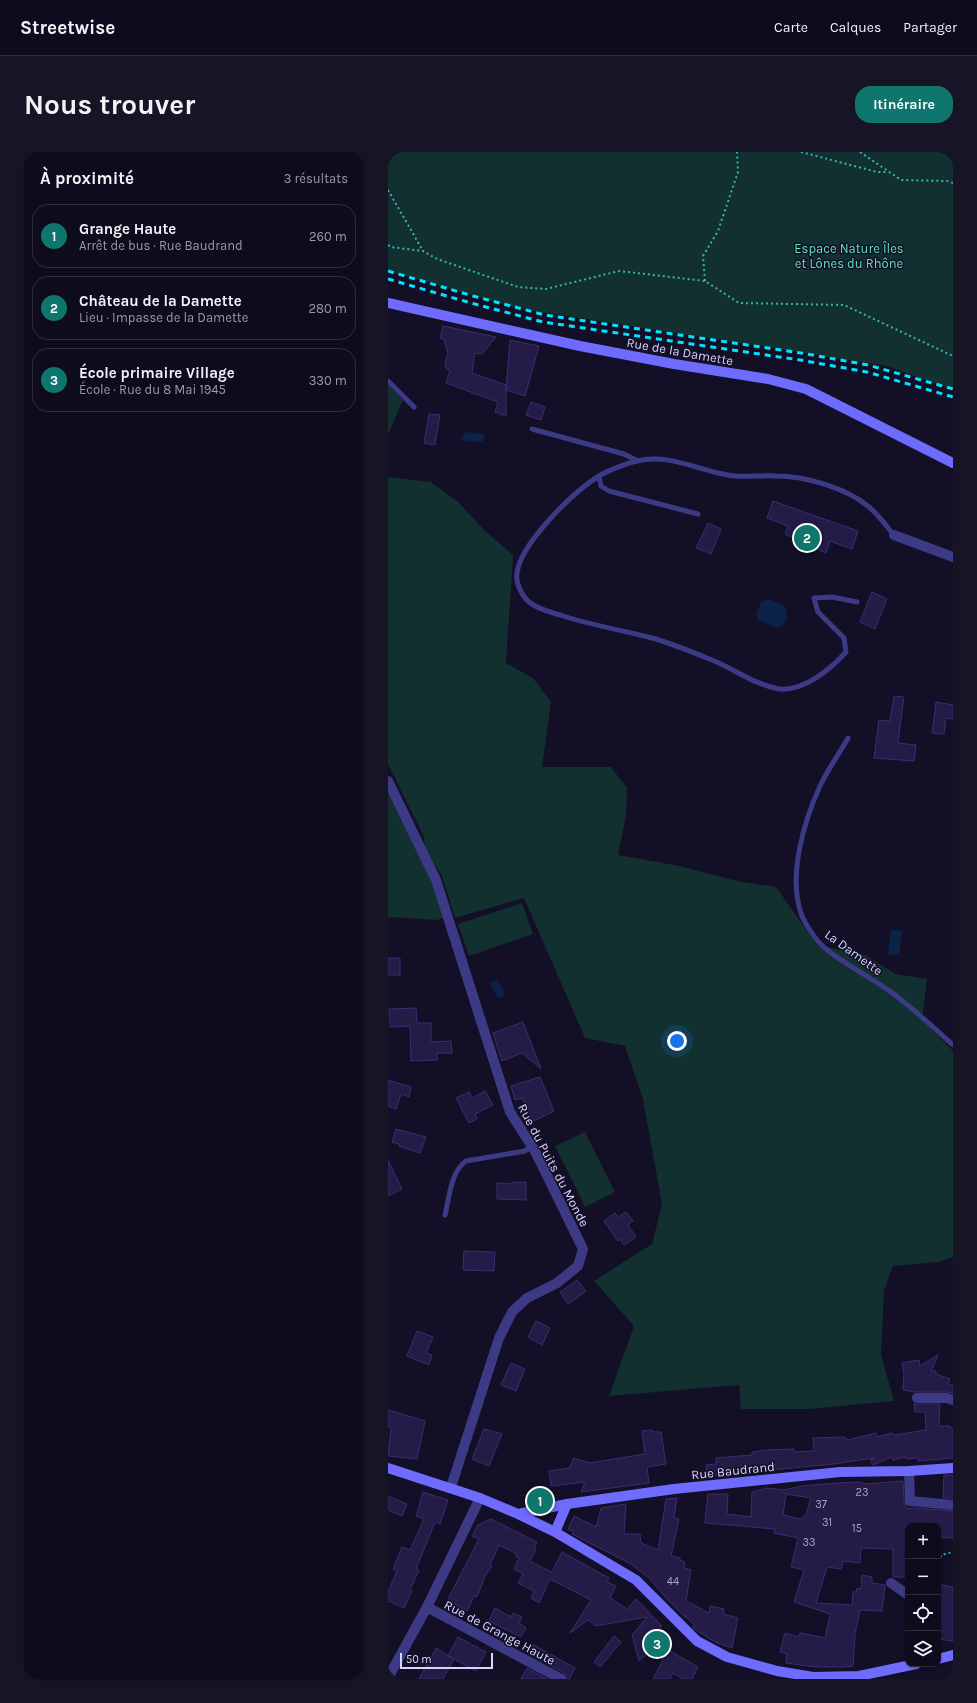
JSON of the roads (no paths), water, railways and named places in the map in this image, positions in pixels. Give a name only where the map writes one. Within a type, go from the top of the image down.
[{"type":"street","name":"Rue de la Damette","points":[[388,303],[580,346],[674,364],[768,379],[806,389],[953,463]]},
{"type":"street","points":[[894,535],[953,557]]},
{"type":"street","name":"Rue du Puits du Monde","points":[[388,781],[436,880],[510,1112],[532,1146],[584,1249],[578,1266],[557,1283],[527,1298],[512,1312],[499,1338],[451,1488]]},
{"type":"street","points":[[917,1398],[947,1398],[953,1400]]},
{"type":"street","points":[[388,1468],[480,1498],[555,1532],[636,1580],[697,1641],[727,1657],[777,1672],[813,1677],[859,1676],[905,1666]]},
{"type":"street","name":"Rue Baudrand","points":[[518,1514],[568,1504],[674,1489],[840,1472],[909,1471],[953,1468]]},
{"type":"street","points":[[909,1471],[910,1501],[953,1505]]},
{"type":"street","name":"Rue de Grange Haute","points":[[388,1678],[427,1608],[480,1498]]},
{"type":"street","points":[[555,1532],[568,1504]]},
{"type":"street","points":[[891,1583],[905,1593]]},
{"type":"street","name":"Rue de Grange Haute","points":[[427,1608],[561,1679]]},
{"type":"street","points":[[941,1657],[953,1655]]},
{"type":"lane","points":[[388,381],[414,407]]},
{"type":"lane","points":[[532,429],[624,454],[638,461]]},
{"type":"lane","points":[[857,602],[832,597],[814,598],[818,612],[844,638],[846,652],[836,663],[803,685],[780,689],[751,679],[679,646],[578,621],[546,611],[530,603],[520,590],[516,574],[524,552],[539,531],[562,506],[599,476],[638,461],[665,460],[719,473],[743,477],[777,476],[803,479],[829,486],[853,495],[871,508],[894,535]]},
{"type":"lane","points":[[599,476],[601,486],[609,492],[698,514]]},
{"type":"lane","name":"La Damette","points":[[848,738],[821,785],[805,825],[797,869],[797,893],[802,916],[817,940],[912,1008],[953,1045]]},
{"type":"lane","points":[[445,1215],[456,1173],[462,1164],[466,1161],[525,1151],[532,1146]]},
{"type":"water","points":[[466,432],[483,434],[485,436],[484,440],[480,442],[460,440]]},
{"type":"water","points":[[768,599],[785,606],[786,619],[778,628],[758,620],[756,614],[761,602]]},
{"type":"water","points":[[891,930],[902,931],[899,955],[888,954]]},
{"type":"water","points":[[496,980],[505,992],[503,997],[500,998],[497,997],[491,986],[492,982]]},
{"type":"railway","points":[[388,271],[545,315],[801,353],[868,365],[953,389]]},
{"type":"railway","points":[[388,279],[543,322],[800,360],[867,372],[953,397]]},
{"type":"place","name":"Château de la Damette","points":[[807,538]]},
{"type":"place","name":"Grange Haute","points":[[540,1501]]},
{"type":"place","name":"École primaire Village","points":[[657,1644]]},
{"type":"park label","name":"Espace Nature Îles et Lônes du Rhône","points":[[849,256]]}]
